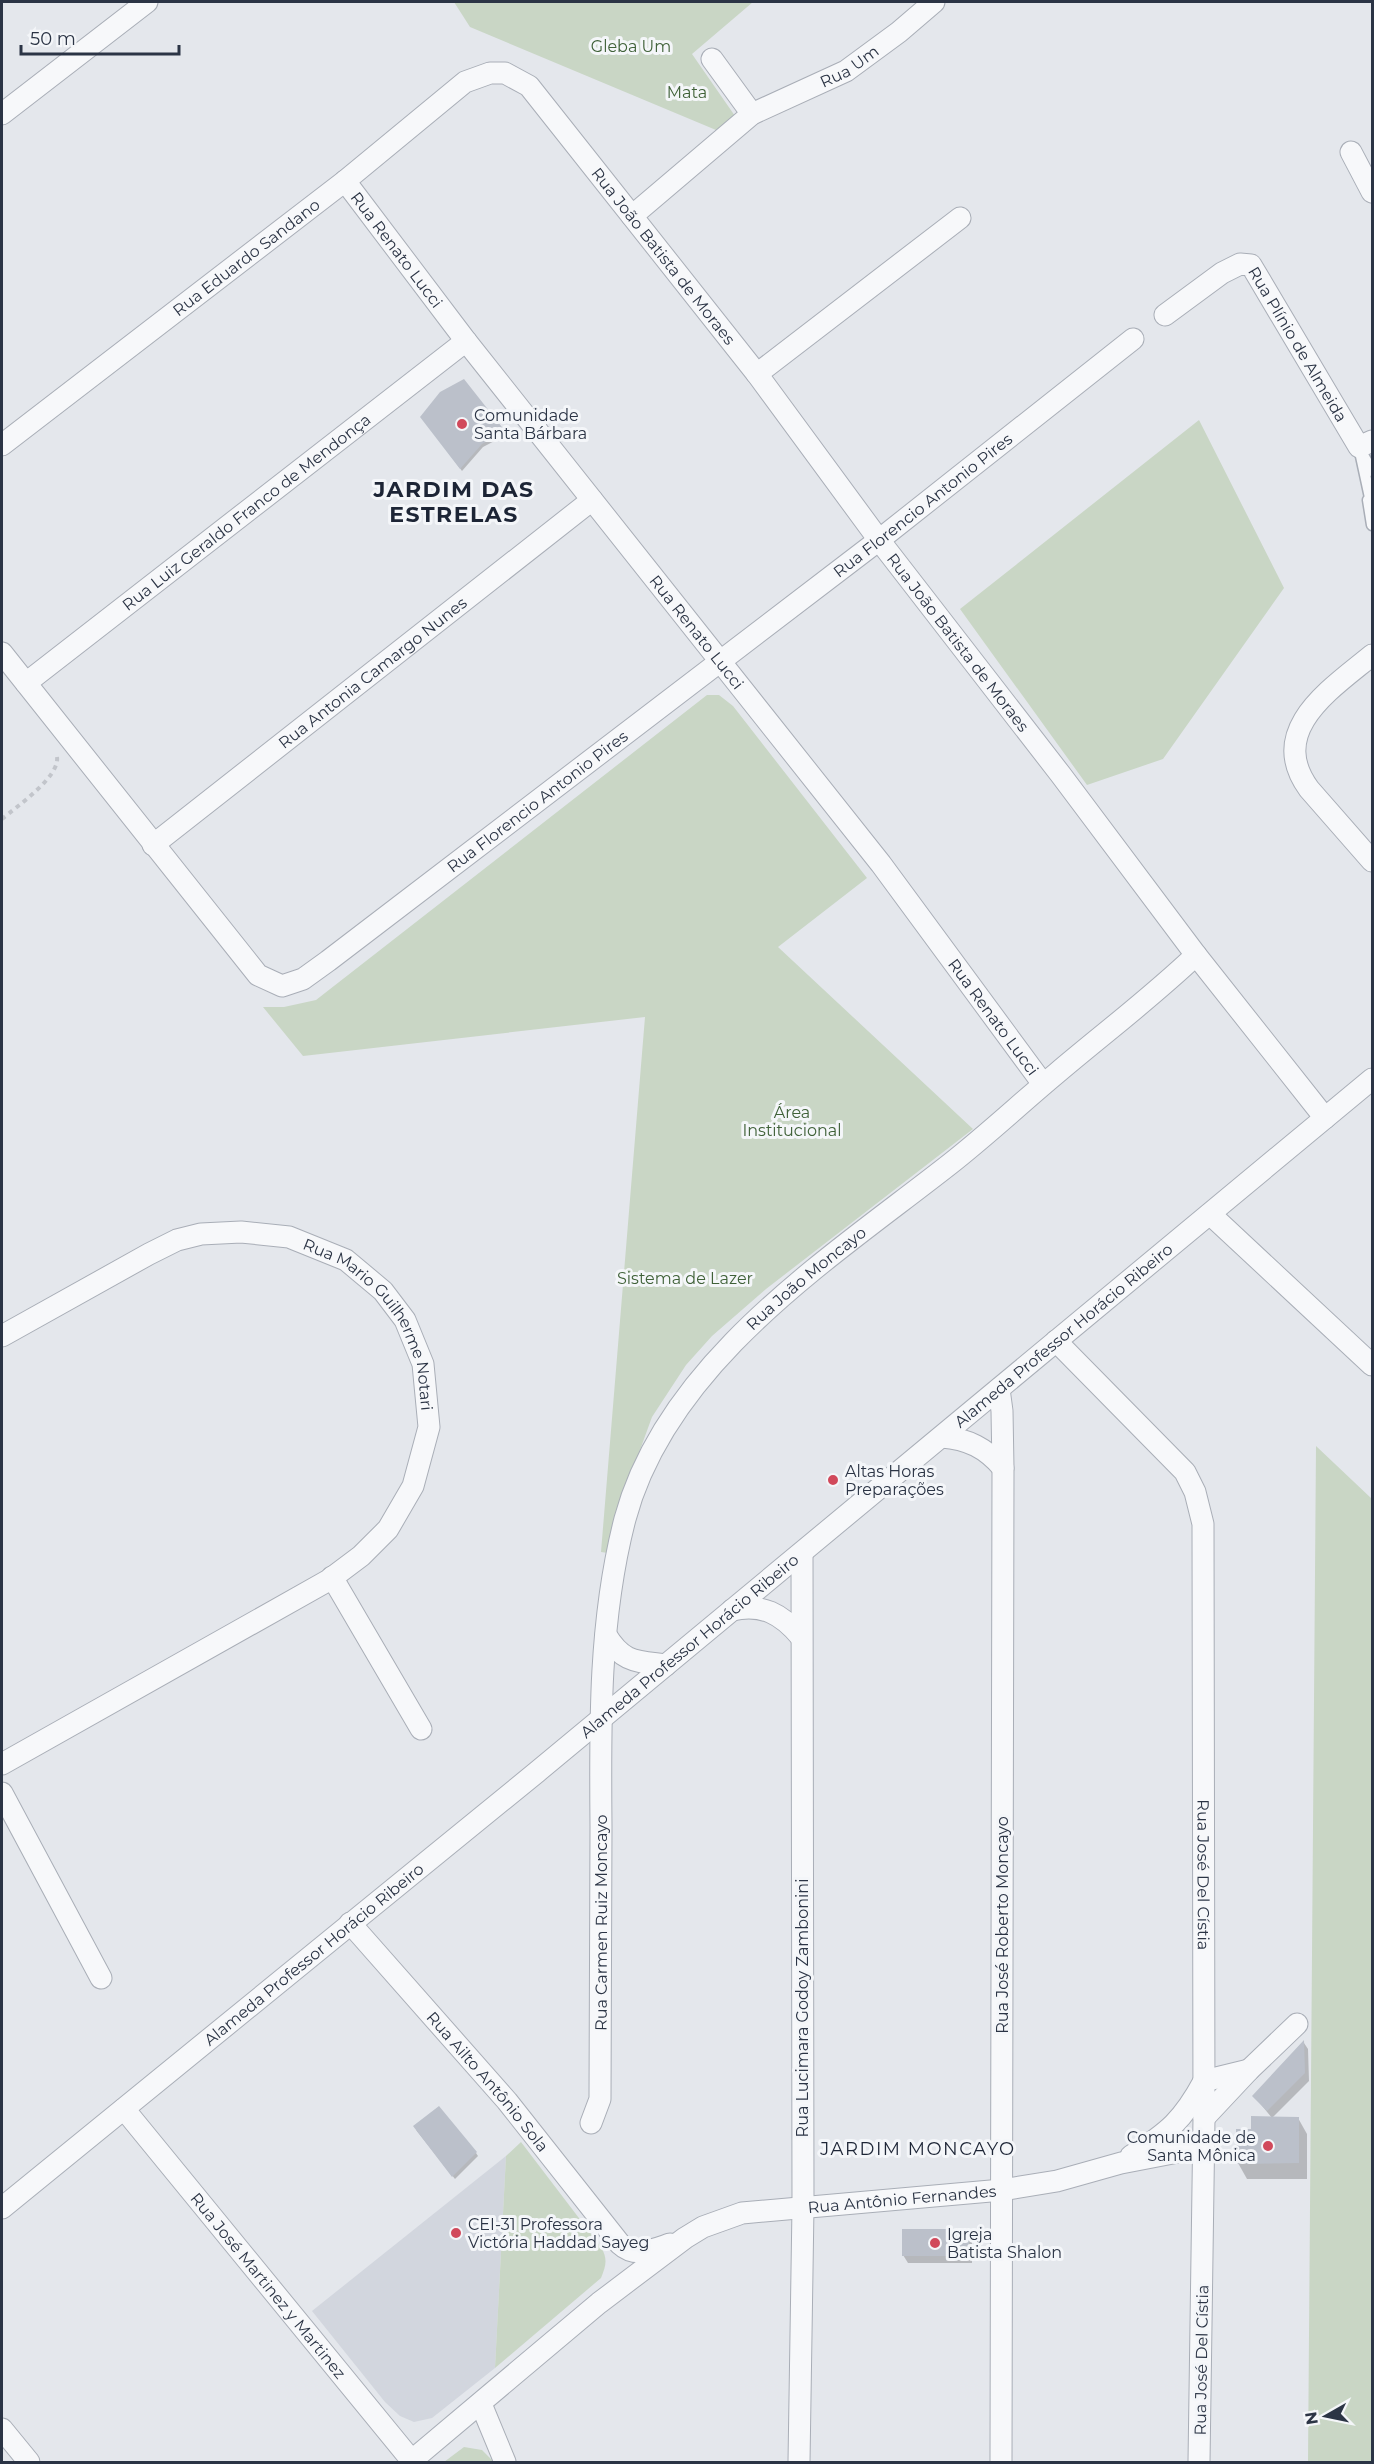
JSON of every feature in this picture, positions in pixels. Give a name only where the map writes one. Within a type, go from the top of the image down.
[{"type":"street","points":[[2,114],[147,2]]},
{"type":"street","name":"Rua Um","points":[[632,216],[752,114],[846,71],[899,32],[934,2]]},
{"type":"street","points":[[712,59],[752,114]]},
{"type":"street","name":"Rua Eduardo Sandano","points":[[2,445],[345,181],[465,82],[490,73]]},
{"type":"street","name":"Rua João Batista de Moraes","points":[[490,73],[506,74],[529,86],[757,374],[879,540],[1061,775],[1196,955],[1325,1118]]},
{"type":"street","points":[[1351,152],[1372,192]]},
{"type":"street","name":"Rua Renato Lucci","points":[[345,181],[466,341],[881,864],[1043,1084]]},
{"type":"street","points":[[757,374],[960,218]]},
{"type":"street","name":"Rua Plínio de Almeida","points":[[1165,315],[1222,273],[1240,264],[1251,265],[1366,444]]},
{"type":"street","name":"Rua Florencio Antonio Pires","points":[[2,653],[258,975],[282,986],[303,979],[720,662],[879,540],[1133,339]]},
{"type":"street","name":"Rua Luiz Geraldo Franco de Mendonça","points":[[26,683],[466,341]]},
{"type":"street","name":"Rua Antonia Camargo Nunes","points":[[153,845],[592,500]]},
{"type":"street","points":[[1372,655],[1311,708],[1300,724],[1294,756],[1301,778],[1309,789],[1372,861]]},
{"type":"street","name":"Rua João Moncayo","points":[[602,1719],[601,1695],[606,1635],[626,1518],[648,1460],[670,1418],[739,1335],[787,1292],[983,1138],[1043,1084],[1196,955]]},
{"type":"street","name":"Alameda Professor Horácio Ribeiro","points":[[2,2208],[602,1719],[1372,1079]]},
{"type":"street","points":[[1210,1214],[1372,1365]]},
{"type":"street","name":"Rua Mario Guilherme Notari","points":[[2,1336],[177,1240],[201,1234],[241,1232],[289,1236],[346,1260],[383,1291],[405,1320],[423,1364],[429,1427],[412,1486],[388,1529],[361,1556],[332,1577],[2,1764]]},
{"type":"street","name":"Rua José Del Cístia","points":[[1056,1341],[1185,1472],[1195,1492],[1203,1524],[1204,2147],[1199,2463]]},
{"type":"street","name":"Rua José Roberto Moncayo","points":[[999,1389],[1002,1411],[1003,1468],[1001,2463]]},
{"type":"street","points":[[942,1437],[960,1438],[978,1446],[992,1455],[1003,1468]]},
{"type":"street","name":"Rua Lucimara Godoy Zambonini","points":[[799,2463],[803,2207],[802,1553]]},
{"type":"street","points":[[332,1577],[420,1729]]},
{"type":"street","points":[[732,1610],[749,1606],[760,1609],[790,1625],[801,1637]]},
{"type":"street","points":[[606,1635],[616,1651],[627,1658],[666,1665]]},
{"type":"street","name":"Rua Carmen Ruiz Moncayo","points":[[591,2123],[600,2099],[600,1734],[602,1719]]},
{"type":"street","points":[[2,1793],[100,1978]]},
{"type":"street","name":"Rua Ailto Antônio Sola","points":[[350,1923],[507,2101],[620,2244]]},
{"type":"street","points":[[1204,2118],[1297,2024]]},
{"type":"street","points":[[1204,2045],[1222,2062],[1232,2067],[1249,2070]]},
{"type":"street","points":[[1204,2081],[1249,2070]]},
{"type":"street","name":"Rua Antônio Fernandes","points":[[1121,2163],[1162,2136],[1178,2122],[1204,2081]]},
{"type":"street","name":"Rua José Martinez y Martinez","points":[[124,2109],[411,2462]]},
{"type":"street","name":"Rua Antônio Fernandes","points":[[411,2462],[598,2303],[703,2227],[742,2213],[1002,2190],[1056,2181],[1121,2163],[1204,2147]]},
{"type":"street","name":"Rua Antônio Fernandes","points":[[620,2244],[635,2253],[650,2251],[686,2238]]},
{"type":"street","name":"Rua Antônio Fernandes","points":[[598,2303],[612,2286],[621,2265],[620,2244]]},
{"type":"street","points":[[481,2404],[505,2463]]},
{"type":"street","points":[[2,2429],[29,2463]]},
{"type":"lane","name":"Rua Plínio de Almeida","points":[[1366,444],[1372,471]]},
{"type":"lane","name":"Rua Plínio de Almeida","points":[[1366,444],[1372,525]]},
{"type":"lane","name":"Rua Plínio de Almeida","points":[[1369,483],[1372,507]]},
{"type":"path","points":[[2,819],[32,795],[51,774],[58,763],[57,754]]},
{"type":"shaded area","name":"CEI-31 Professora Victória Haddad Sayeg","points":[[506,2156],[495,2368],[432,2418],[414,2422],[400,2416],[385,2402],[312,2311]]},
{"type":"green space","name":"Gleba Um","points":[[454,2],[753,2],[692,54],[735,116],[716,130],[470,27]]},
{"type":"green space","points":[[1199,420],[1284,588],[1163,759],[1087,785],[960,609]]},
{"type":"green space","points":[[707,695],[719,695],[733,706],[867,878],[778,947],[973,1129],[766,1289],[712,1336],[686,1365],[652,1417],[621,1502],[608,1553],[601,1552],[645,1017],[303,1056],[263,1007],[284,1007],[316,1000]]},
{"type":"green space","points":[[1316,1446],[1372,1499],[1372,2462],[1308,2462]]},
{"type":"green space","points":[[521,2142],[601,2247],[606,2262],[601,2278],[495,2368],[506,2156]]},
{"type":"green space","points":[[464,2447],[482,2450],[494,2462],[444,2462]]},
{"type":"building","name":"Comunidade Santa Bárbara","points":[[464,379],[505,431],[482,444],[460,469],[420,417],[440,392]]},
{"type":"building","points":[[1304,2040],[1305,2073],[1267,2111],[1252,2096]]},
{"type":"building","points":[[439,2106],[477,2152],[452,2177],[413,2126]]},
{"type":"building","name":"Comunidade de Santa Mônica","points":[[1251,2116],[1299,2117],[1299,2163],[1237,2164],[1236,2129],[1251,2129]]},
{"type":"building","name":"Igreja Batista Shalon","points":[[902,2229],[969,2229],[969,2256],[902,2256]]},
{"type":"place","name":"Comunidade Santa Bárbara","points":[[462,424]]},
{"type":"place","name":"Altas Horas Preparações","points":[[833,1480]]},
{"type":"place","name":"Comunidade de Santa Mônica","points":[[1268,2146]]},
{"type":"place","name":"CEI-31 Professora Victória Haddad Sayeg","points":[[456,2233]]},
{"type":"place","name":"Igreja Batista Shalon","points":[[935,2243]]},
{"type":"district","name":"JARDIM DAS ESTRELAS","points":[[454,502]]},
{"type":"district","name":"JARDIM MONCAYO","points":[[918,2149]]},
{"type":"park label","name":"Mata","points":[[687,92]]},
{"type":"park label","name":"Área Institucional","points":[[792,1121]]},
{"type":"park label","name":"Sistema de Lazer","points":[[685,1278]]}]
